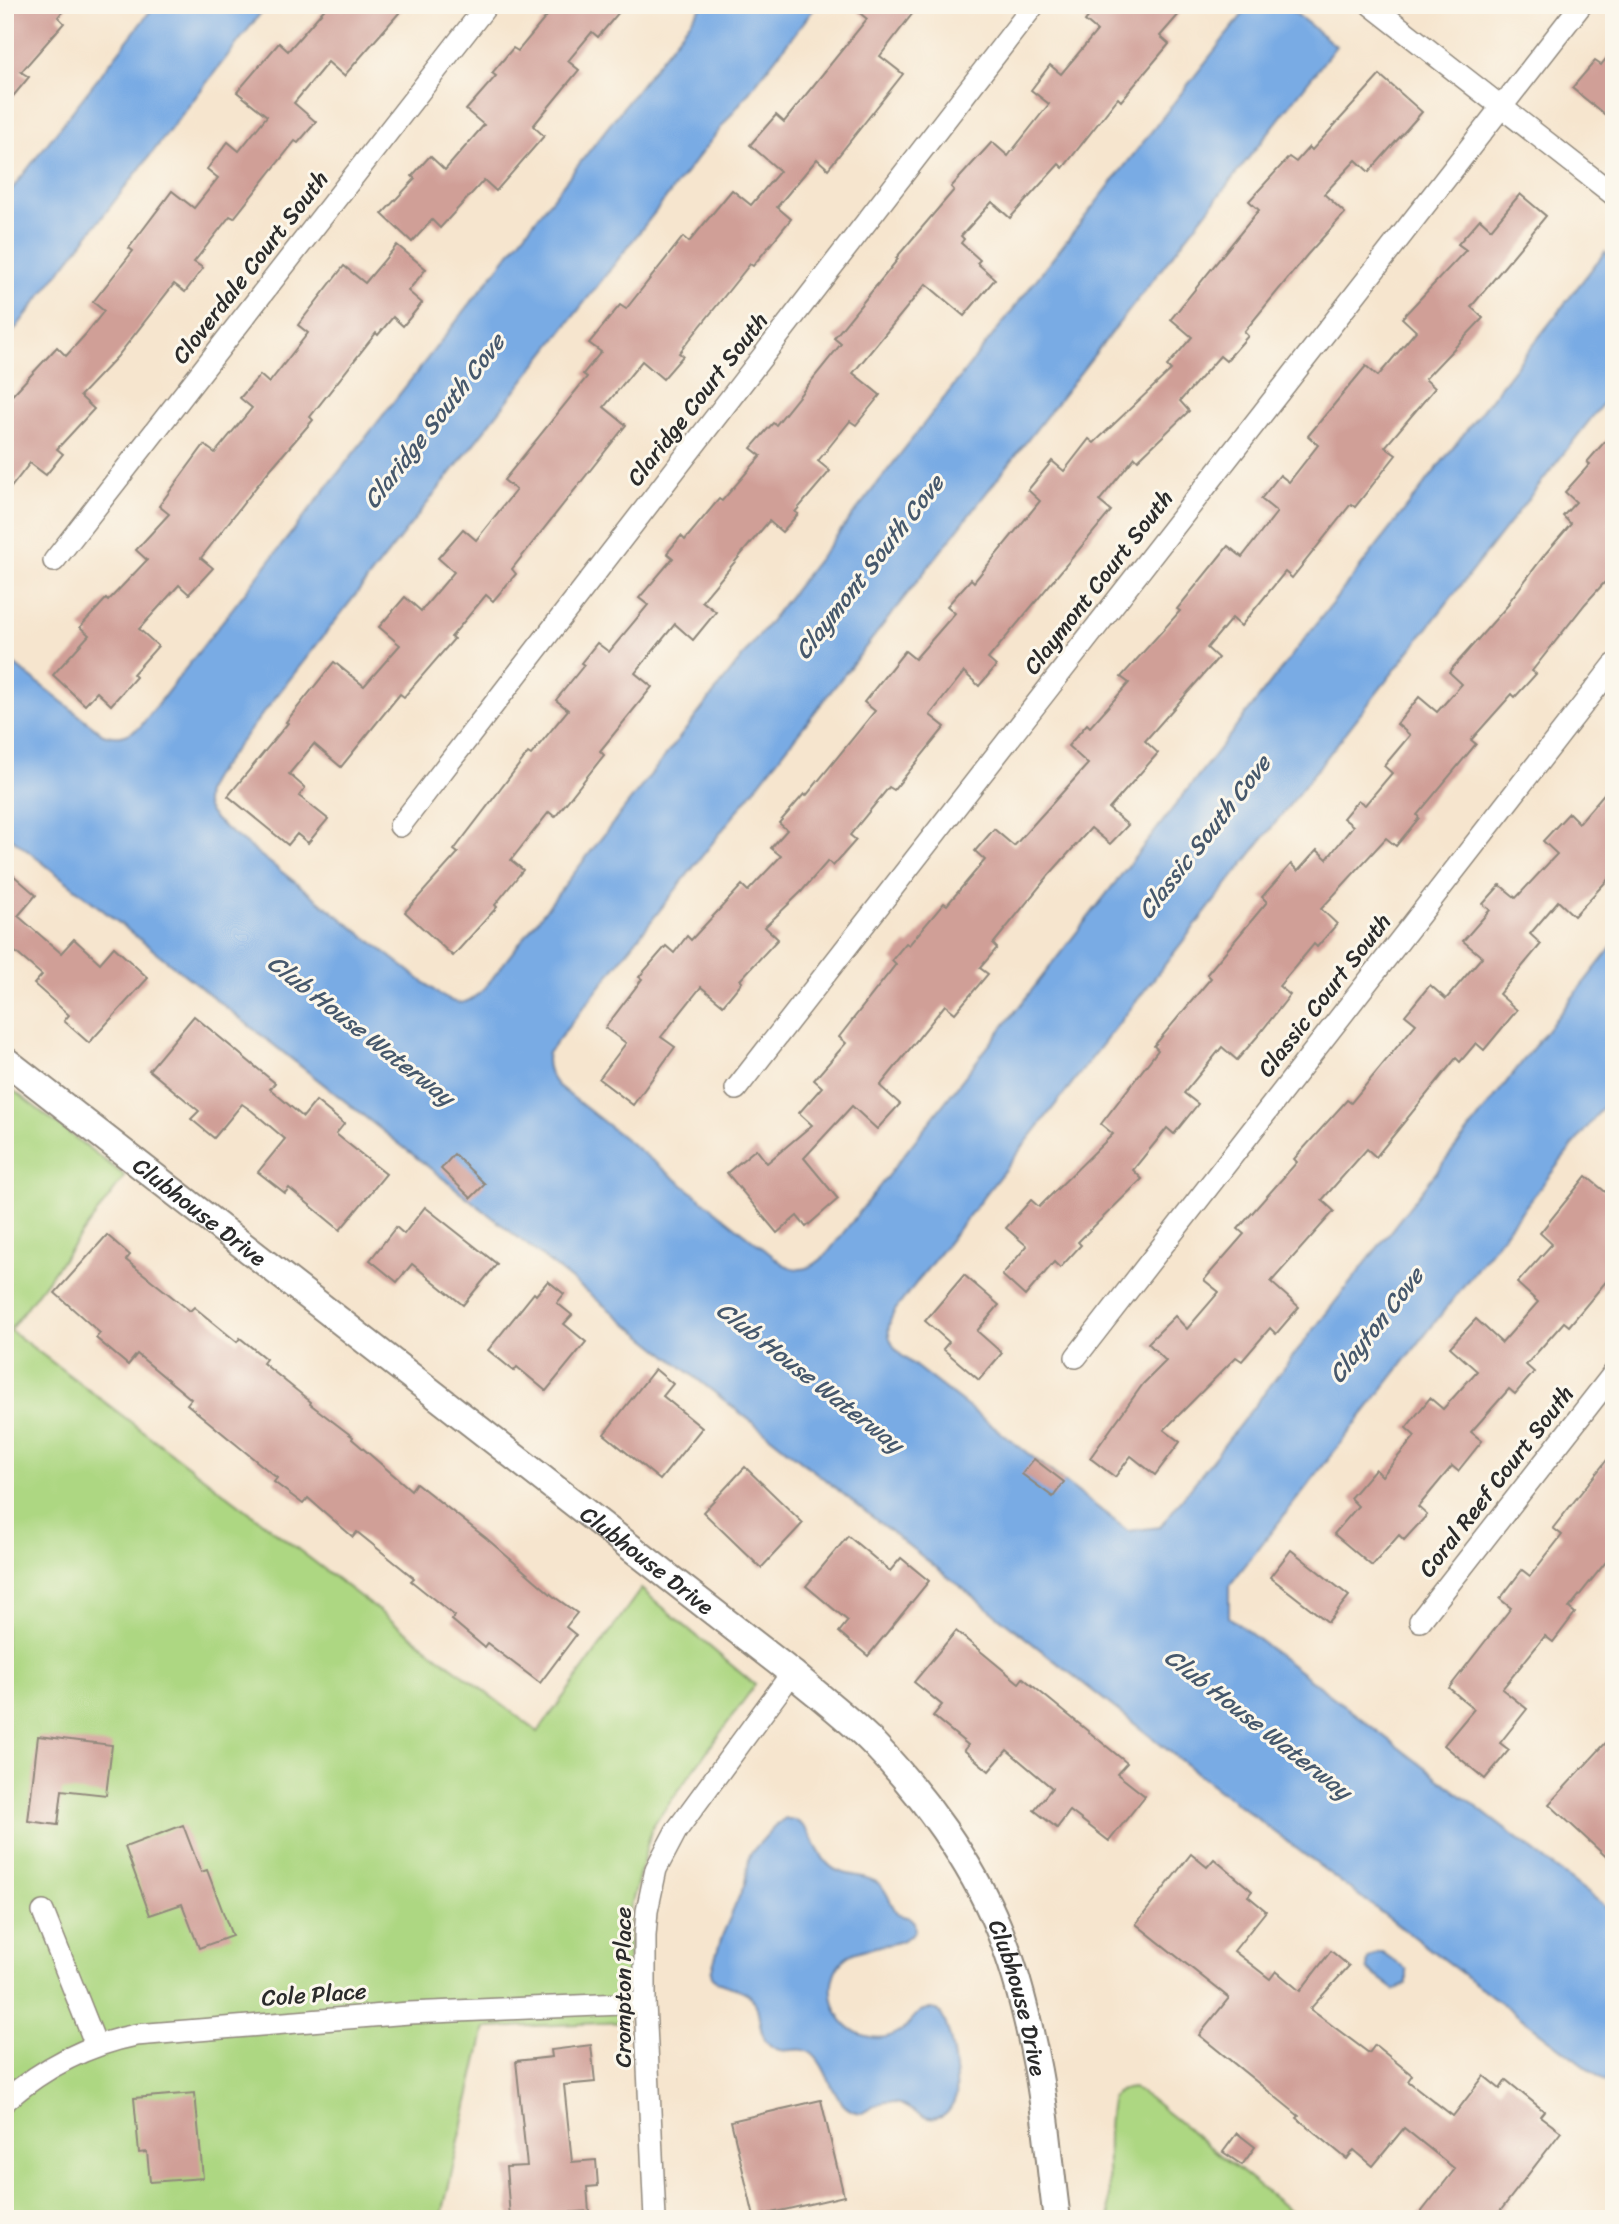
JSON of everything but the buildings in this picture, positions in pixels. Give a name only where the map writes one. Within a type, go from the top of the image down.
[{"type":"street","name":"Cloverdale Court South","points":[[54,561],[487,5]]},
{"type":"street","name":"Claridge Court South","points":[[401,825],[1034,5]]},
{"type":"street","points":[[1371,5],[1614,195]]},
{"type":"street","name":"Claymont Court South","points":[[736,1089],[1581,5]]},
{"type":"street","name":"Classic Court South","points":[[1076,1357],[1614,665]]},
{"type":"street","name":"Clubhouse Drive","points":[[5,1060],[792,1673],[862,1733],[895,1767],[939,1824],[990,1909],[1016,1979],[1038,2072],[1057,2219]]},
{"type":"street","name":"Coral Reef Court South","points":[[1420,1621],[1614,1373]]},
{"type":"street","name":"Crompton Place","points":[[655,2219],[645,2003],[646,1911],[651,1886],[664,1851],[688,1814],[792,1673]]},
{"type":"street","points":[[43,1912],[96,2045]]},
{"type":"street","name":"Cole Place","points":[[5,2101],[48,2069],[96,2045],[159,2032],[409,2013],[645,2003]]},
{"type":"green space","points":[[5,1084],[125,1176],[10,1330],[538,1732],[641,1589],[755,1685],[652,1827],[629,1914],[627,2022],[485,2028],[441,2219],[5,2219]]},
{"type":"green space","points":[[1133,2088],[1299,2218],[1110,2219],[1110,2105],[1117,2093]]},
{"type":"water","points":[[155,5],[267,5],[5,342],[5,198]]},
{"type":"water","points":[[703,5],[817,5],[214,776],[206,791],[205,804],[211,815],[224,827],[440,995],[463,1003],[477,995],[1250,5],[1285,5],[1336,46],[548,1053],[548,1070],[557,1085],[783,1264],[795,1269],[806,1268],[826,1255],[1605,252],[1614,260],[1614,389],[896,1309],[890,1321],[889,1333],[892,1344],[901,1355],[1128,1531],[1160,1527],[1614,944],[1614,1093],[1229,1586],[1229,1617],[1614,1913],[1614,2088],[1207,1781],[5,833],[5,657],[103,734],[122,736],[140,727]]},
{"type":"water","points":[[786,1819],[794,1820],[806,1829],[828,1864],[846,1874],[878,1883],[899,1915],[914,1922],[915,1930],[907,1938],[869,1948],[845,1958],[837,1968],[832,1994],[841,2019],[856,2032],[874,2038],[893,2035],[902,2030],[923,2010],[934,2009],[941,2015],[946,2024],[955,2064],[956,2096],[946,2114],[941,2117],[927,2118],[893,2102],[880,2104],[862,2113],[852,2111],[838,2097],[818,2060],[811,2053],[780,2050],[770,2045],[765,2040],[757,2008],[750,1996],[722,1984],[713,1977],[711,1972],[722,1936],[745,1883],[750,1854],[776,1825]]},
{"type":"water","points":[[1382,1952],[1407,1970],[1407,1984],[1395,1990],[1367,1969],[1368,1959]]},
{"type":"water label","name":"Claridge South Cove","points":[[434,421]]},
{"type":"water label","name":"Claymont South Cove","points":[[869,567]]},
{"type":"water label","name":"Classic South Cove","points":[[1204,837]]},
{"type":"water label","name":"Club House Waterway","points":[[361,1030]]},
{"type":"water label","name":"Clayton Cove","points":[[1376,1325]]},
{"type":"water label","name":"Club House Waterway","points":[[810,1377]]},
{"type":"water label","name":"Club House Waterway","points":[[1258,1724]]}]
